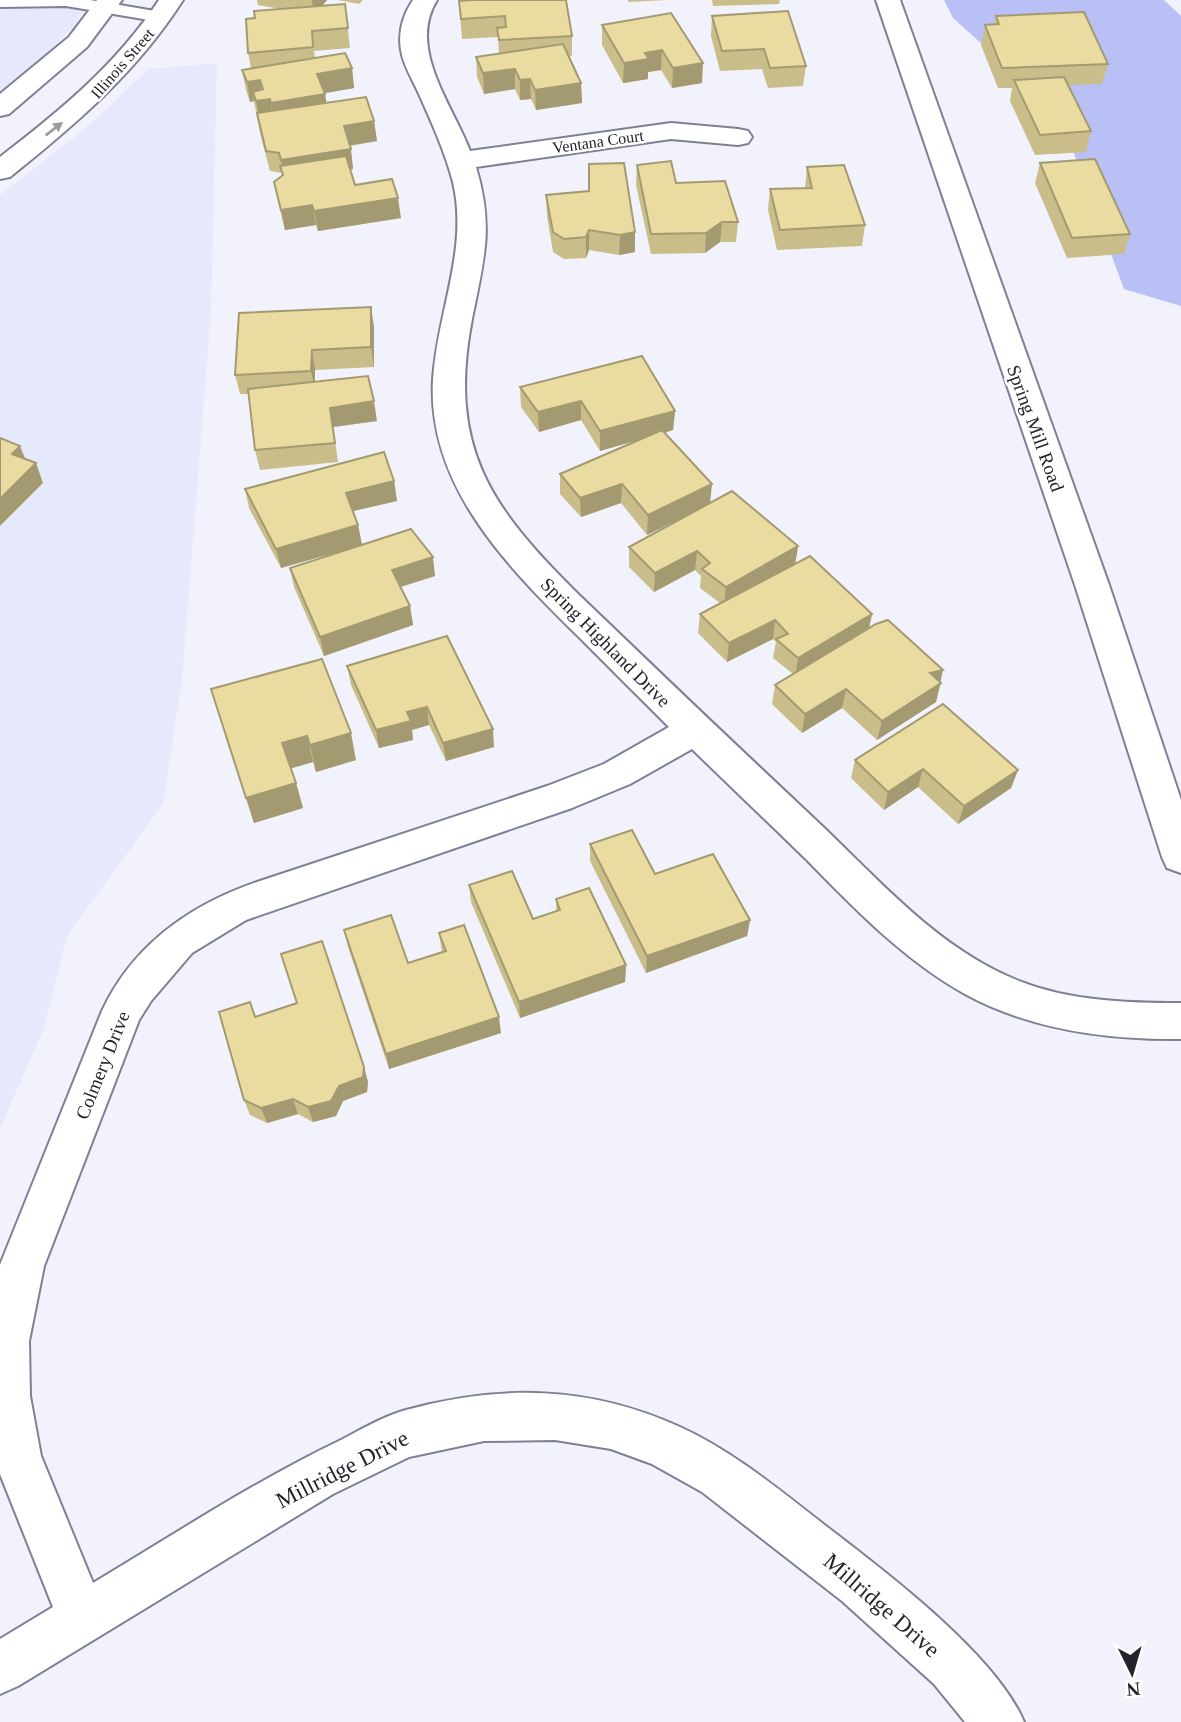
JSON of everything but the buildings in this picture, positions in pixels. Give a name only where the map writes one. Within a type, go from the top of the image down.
[{"type":"street","name":"Spring Highland Drive","points":[[425,0],[415,18],[411,34],[414,53],[466,178],[474,231],[472,254],[447,370],[451,432],[462,465],[481,503],[508,541],[695,730],[930,951],[981,982],[1010,995],[1066,1012],[1147,1023],[1181,1021]]},
{"type":"street","name":"Spring Mill Road","points":[[888,0],[1092,585],[1181,857]]},
{"type":"street","points":[[0,108],[78,41],[107,4]]},
{"type":"street","name":"Illinois Street","points":[[0,171],[92,98],[166,8]]},
{"type":"street","name":"Ventana Court","points":[[459,161],[671,131],[738,137]]},
{"type":"street","name":"Colmery Drive","points":[[82,1618],[17,1456],[8,1396],[6,1341],[22,1266],[122,1011],[143,979],[171,945],[212,916],[257,898],[559,797],[617,774],[695,730]]},
{"type":"street","name":"Millridge Drive","points":[[0,1668],[316,1477],[404,1434],[484,1417],[555,1416],[611,1425],[665,1445],[719,1475],[860,1583],[952,1666],[998,1722]]},
{"type":"lane","points":[[0,2],[66,1],[166,8]]},
{"type":"shaded area","points":[[0,0],[91,0],[74,26],[39,62],[0,92]]},
{"type":"shaded area","points":[[944,0],[1164,0],[1181,16],[1181,306],[1124,289],[1059,113],[953,18]]},
{"type":"shaded area","points":[[217,63],[211,312],[182,680],[163,804],[67,936],[43,1030],[0,1129],[0,195],[85,129],[149,69]]}]
